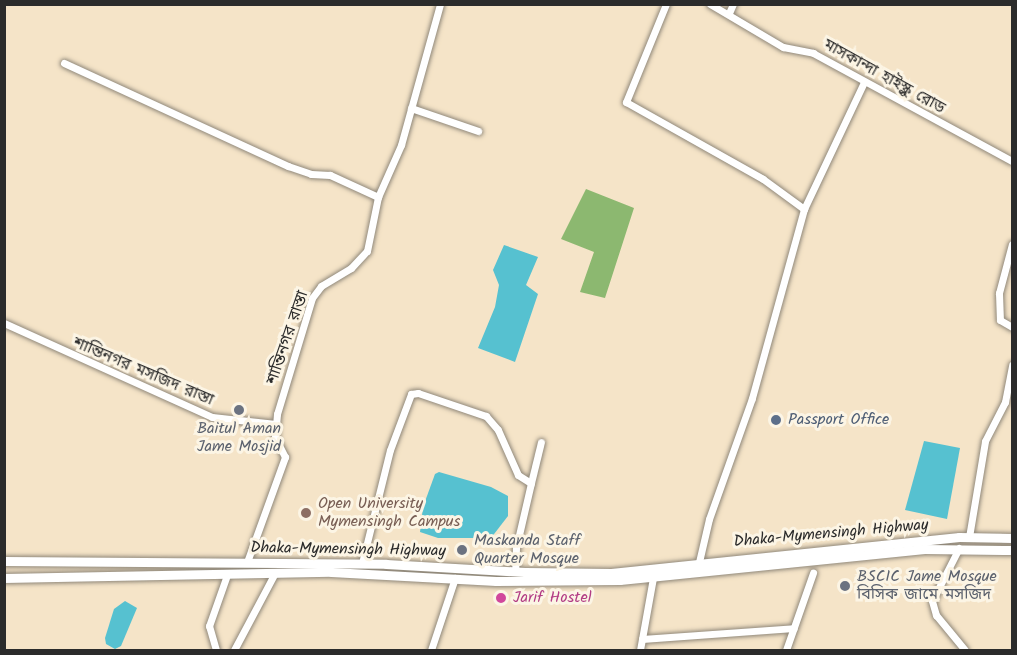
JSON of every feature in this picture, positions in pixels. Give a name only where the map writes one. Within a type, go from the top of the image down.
[{"type":"main road","name":"Dhaka-Mymensingh Highway","points":[[4,561],[362,563],[515,572],[611,573],[699,562],[969,537],[1012,538]]},
{"type":"main road","name":"Dhaka-Mymensingh Highway","points":[[4,578],[275,573],[455,578],[653,578],[959,548],[1012,550]]},
{"type":"street","name":"শান্তিনগর রাস্তা","points":[[247,562],[285,457],[275,437],[276,424],[312,298],[321,286],[351,268],[367,251],[378,197],[401,145],[440,4]]},
{"type":"street","points":[[666,4],[626,102],[763,179],[804,209]]},
{"type":"street","name":"মাসকান্দা হাইস্কুল রোড","points":[[710,4],[729,13],[783,47],[813,53],[1012,161]]},
{"type":"street","points":[[729,13],[733,4]]},
{"type":"street","points":[[64,63],[288,166],[311,174],[330,175],[378,197]]},
{"type":"street","points":[[699,562],[709,519],[752,398],[804,209],[864,82]]},
{"type":"street","points":[[411,108],[478,130]]},
{"type":"street","points":[[1012,244],[999,293],[1000,320],[1012,327]]},
{"type":"street","name":"শান্তিনগর মসজিদ রাস্তা","points":[[4,323],[212,417],[276,424]]},
{"type":"street","points":[[969,537],[985,441],[1005,402],[1012,365]]},
{"type":"street","points":[[362,563],[379,487],[411,394],[433,398],[486,416],[498,430],[518,475],[531,483]]},
{"type":"street","points":[[515,572],[516,548],[541,442]]},
{"type":"street","points":[[959,548],[932,601],[936,615],[965,651]]},
{"type":"street","points":[[234,651],[275,573]]},
{"type":"street","points":[[786,651],[813,573]]},
{"type":"street","points":[[216,651],[209,626],[227,575]]},
{"type":"street","points":[[431,651],[455,578]]},
{"type":"street","points":[[640,651],[653,578]]},
{"type":"street","points":[[642,639],[794,628]]},
{"type":"green space","points":[[586,189],[634,208],[605,298],[580,292],[594,252],[561,239]]},
{"type":"water","points":[[504,245],[538,257],[526,285],[538,294],[515,362],[478,348],[495,307],[499,285],[493,270]]},
{"type":"water","points":[[924,441],[960,448],[947,519],[905,510]]},
{"type":"water","points":[[439,472],[491,487],[508,496],[508,516],[491,538],[438,538],[420,532],[423,507],[435,474]]},
{"type":"water","points":[[125,601],[137,608],[121,646],[115,649],[106,644],[105,638],[114,609]]},
{"type":"place","name":"Baitul Aman Jame Mosjid","points":[[239,410]]},
{"type":"place","name":"Passport Office","points":[[776,420]]},
{"type":"place","name":"Open University Mymensingh Campus","points":[[306,513]]},
{"type":"place","name":"Maskanda Staff Quarter Mosque","points":[[462,550]]},
{"type":"place","name":"BSCIC Jame Mosque বিসিক জামে মসজিদ","points":[[845,586]]},
{"type":"place","name":"Jarif Hostel","points":[[501,598]]}]
